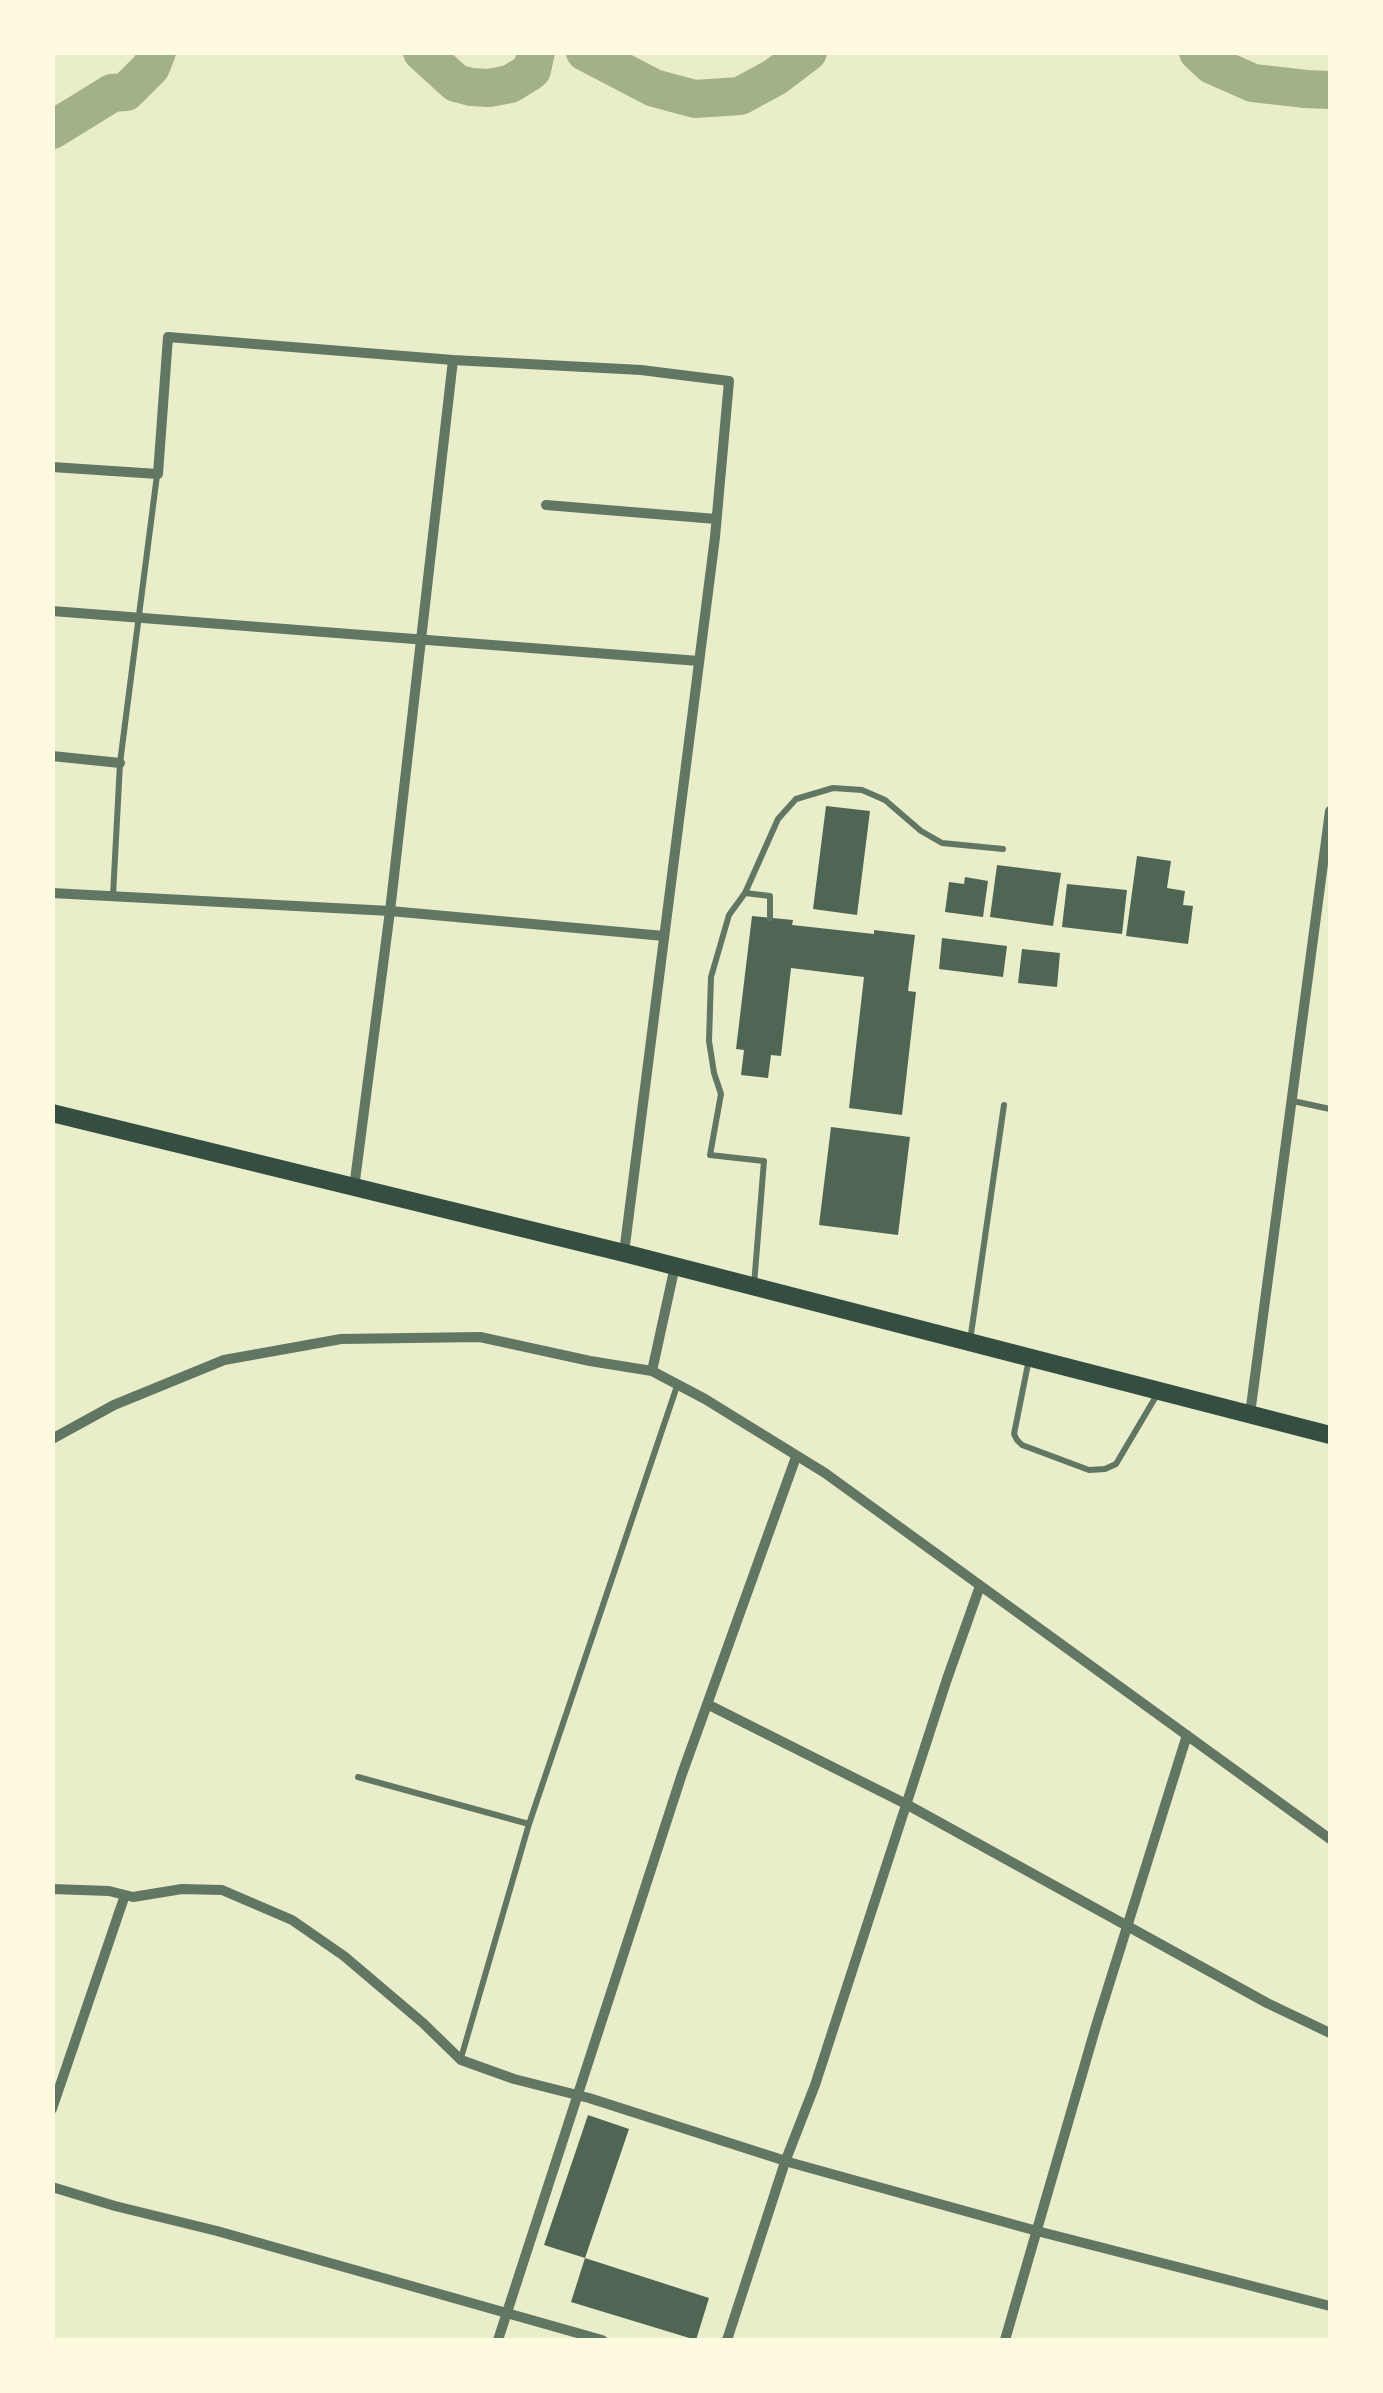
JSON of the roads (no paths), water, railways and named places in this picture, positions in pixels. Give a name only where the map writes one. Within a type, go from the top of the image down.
[{"type":"main road","points":[[52,1113],[624,1253],[1330,1435]]},
{"type":"street","points":[[52,468],[158,474],[168,336],[453,360],[641,370],[729,381],[699,661],[624,1253]]},
{"type":"street","points":[[354,1188],[453,360]]},
{"type":"street","points":[[546,505],[716,519]]},
{"type":"street","points":[[52,612],[699,661]]},
{"type":"street","points":[[52,756],[120,764]]},
{"type":"street","points":[[1250,1414],[1330,811]]},
{"type":"street","points":[[52,893],[390,910],[664,936]]},
{"type":"street","points":[[652,1371],[675,1266]]},
{"type":"street","points":[[52,1439],[114,1405],[224,1360],[341,1339],[480,1337],[652,1371],[825,1473],[1330,1839]]},
{"type":"street","points":[[498,2340],[682,1774],[796,1457]]},
{"type":"street","points":[[727,2340],[980,1586]]},
{"type":"street","points":[[707,1704],[906,1804],[1267,2003],[1330,2033]]},
{"type":"street","points":[[1005,2340],[1187,1735]]},
{"type":"street","points":[[52,1889],[109,1891],[133,1898],[182,1889],[222,1890],[292,1920],[344,1956],[461,2060],[786,2162],[1330,2306]]},
{"type":"street","points":[[52,2109],[126,1896]]},
{"type":"street","points":[[52,2187],[602,2340]]},
{"type":"lane","points":[[113,896],[120,764],[158,474]]},
{"type":"lane","points":[[754,1287],[764,1162],[710,1155],[721,1094],[709,1041],[711,976],[728,916],[745,893],[778,818],[796,798],[833,788],[862,790],[886,800],[942,844],[1003,849]]},
{"type":"lane","points":[[745,893],[770,896],[770,918]]},
{"type":"lane","points":[[1293,1102],[1330,1109]]},
{"type":"lane","points":[[970,1342],[1004,1105]]},
{"type":"lane","points":[[1029,1358],[1014,1434],[1017,1440],[1088,1470],[1116,1464],[1159,1391]]},
{"type":"lane","points":[[461,2060],[529,1824],[677,1386]]},
{"type":"lane","points":[[358,1776],[529,1824]]},
{"type":"waterway","points":[[52,130],[112,93],[126,92],[151,67],[157,52]]},
{"type":"waterway","points":[[422,52],[456,83],[489,88],[510,84],[532,70],[536,52]]},
{"type":"waterway","points":[[585,52],[654,88],[695,99],[740,96],[775,77],[808,52]]},
{"type":"waterway","points":[[1198,52],[1212,65],[1253,83],[1330,90]]}]
